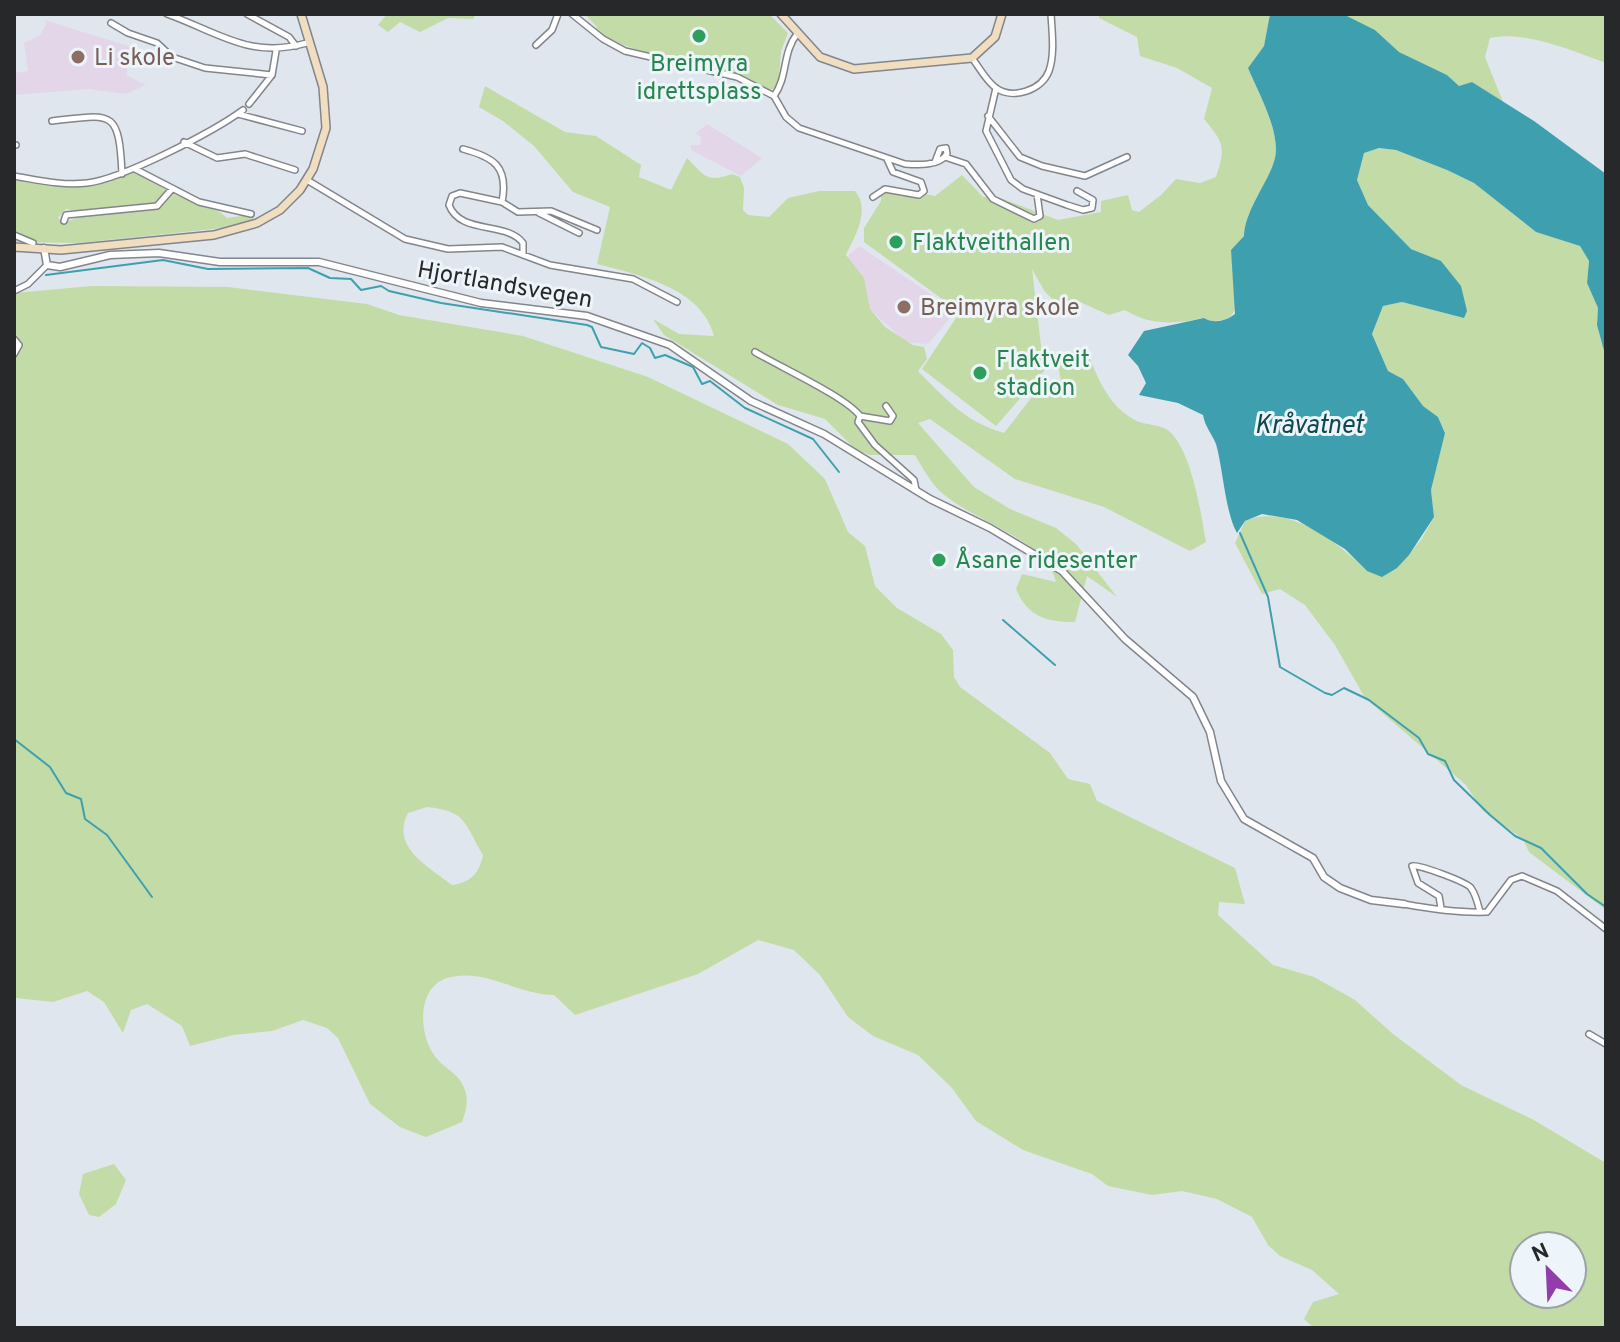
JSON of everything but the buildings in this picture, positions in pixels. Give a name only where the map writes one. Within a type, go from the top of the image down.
[{"type":"main road","points":[[14,247],[80,248],[228,233],[257,223],[280,210],[307,180],[322,148],[327,111],[301,14]]},
{"type":"main road","points":[[781,14],[820,57],[854,69],[972,58],[990,45],[1002,14]]},
{"type":"street","points":[[167,14],[235,42],[276,51],[307,43]]},
{"type":"street","points":[[247,14],[289,37],[296,46]]},
{"type":"street","points":[[536,45],[552,30],[558,14]]},
{"type":"street","points":[[572,14],[612,46],[737,77],[774,96],[786,117],[799,128],[905,164],[935,162],[945,157],[966,164],[993,199],[1034,219],[1040,216],[1037,194]]},
{"type":"street","points":[[972,58],[996,88],[1021,92],[1043,81],[1052,57],[1051,14]]},
{"type":"street","points":[[111,23],[157,43],[172,57],[205,68],[272,75]]},
{"type":"street","points":[[774,96],[782,84],[788,50],[797,34]]},
{"type":"street","points":[[249,104],[272,75],[276,51]]},
{"type":"street","points":[[996,88],[987,115],[988,137],[1007,174],[1016,184],[1037,194],[1083,210],[1092,208],[1093,200],[1077,191]]},
{"type":"street","points":[[14,176],[77,184],[122,174],[240,112],[302,131]]},
{"type":"street","points":[[52,121],[99,115],[108,118],[118,131],[122,174]]},
{"type":"street","points":[[987,115],[1020,157],[1042,166],[1085,176],[1127,157]]},
{"type":"street","points":[[184,142],[217,158],[250,155],[295,170]]},
{"type":"street","points":[[935,162],[941,148],[947,150],[945,157]]},
{"type":"street","points":[[463,149],[490,156],[497,164],[504,190],[502,202]]},
{"type":"street","points":[[873,197],[885,189],[919,195],[924,191],[921,182],[893,172],[887,159]]},
{"type":"street","points":[[135,169],[171,190],[209,206],[251,214]]},
{"type":"street","points":[[307,180],[405,239],[448,249],[489,245],[550,265],[633,279],[677,302]]},
{"type":"street","points":[[64,221],[66,215],[157,206],[171,190]]},
{"type":"street","points":[[523,254],[521,239],[469,223],[453,214],[449,205],[452,196],[460,193],[502,202],[518,212],[561,214],[597,230]]},
{"type":"street","points":[[538,212],[579,233]]},
{"type":"street","points":[[14,235],[33,243]]},
{"type":"street","points":[[14,291],[28,284],[47,265],[44,248]]},
{"type":"street","name":"Hjortlandsvegen","points":[[47,265],[60,267],[110,255],[159,253],[220,262],[319,262],[481,303],[587,316],[670,345],[751,401],[824,434],[916,491],[1062,571],[1125,639],[1188,690],[1210,732],[1221,781],[1244,819],[1313,858],[1324,877],[1340,888],[1371,900],[1404,904]]},
{"type":"street","points":[[14,339],[19,345],[14,354]]},
{"type":"street","name":"Hjortlandsvegen","points":[[755,352],[818,389],[846,401],[860,416],[858,422],[864,434],[914,480],[916,491]]},
{"type":"street","points":[[860,416],[890,421],[893,416],[886,406]]},
{"type":"street","points":[[1441,908],[1439,896],[1418,883],[1412,866],[1422,864],[1451,880],[1466,883],[1483,912]]},
{"type":"street","points":[[1483,912],[1511,880],[1522,876],[1563,895],[1606,929]]},
{"type":"street","points":[[1404,904],[1431,910],[1483,912]]},
{"type":"street","points":[[1589,1034],[1606,1044]]},
{"type":"shaded area","name":"Li skole","points":[[45,20],[131,47],[126,75],[146,85],[126,94],[88,89],[14,95],[14,73],[28,71],[24,43],[40,35],[46,25]]},
{"type":"shaded area","points":[[707,124],[762,158],[741,176],[691,150],[691,145],[700,145],[701,137],[695,134]]},
{"type":"shaded area","name":"Breimyra skole","points":[[859,246],[932,295],[950,318],[928,344],[906,342],[854,295],[846,258]]},
{"type":"green space","points":[[387,14],[476,14],[473,19],[448,18],[420,32],[400,22],[388,32],[378,25]]},
{"type":"green space","points":[[585,14],[769,14],[788,33],[781,51],[778,87],[770,90],[728,71],[616,42],[595,31],[597,27]]},
{"type":"green space","points":[[1099,14],[1270,14],[1264,46],[1248,68],[1273,129],[1275,159],[1249,213],[1244,236],[1231,250],[1237,301],[1230,317],[1211,321],[1204,318],[1163,322],[1144,319],[1125,310],[1109,315],[1080,302],[1060,306],[1045,292],[1032,269],[1044,371],[996,426],[922,369],[960,312],[864,242],[864,228],[881,201],[881,185],[935,196],[962,175],[983,197],[998,197],[1058,220],[1101,212],[1101,201],[1128,195],[1132,210],[1139,212],[1176,179],[1200,183],[1216,177],[1221,146],[1204,119],[1212,88],[1177,68],[1140,56],[1137,37],[1099,18]]},
{"type":"green space","points":[[1343,14],[1606,14],[1606,63],[1533,39],[1490,38],[1485,57],[1503,102],[1472,82],[1459,86],[1447,75],[1399,52],[1375,30]]},
{"type":"green space","points":[[485,86],[565,132],[596,136],[641,165],[639,177],[671,190],[687,158],[711,178],[732,174],[740,177],[744,188],[743,210],[748,215],[769,217],[788,198],[819,191],[855,191],[860,198],[862,215],[846,255],[864,278],[870,309],[885,327],[913,345],[924,347],[927,359],[918,371],[938,391],[978,423],[1004,433],[1039,388],[1061,380],[1057,362],[1070,351],[1088,355],[1107,394],[1120,410],[1139,422],[1166,429],[1177,440],[1194,484],[1206,542],[1190,551],[1104,507],[1015,479],[930,419],[918,423],[974,487],[1010,509],[1056,528],[1076,544],[1117,597],[1087,576],[1075,622],[1055,621],[1032,612],[1016,589],[1022,574],[1056,582],[1049,566],[1021,541],[950,499],[933,483],[915,455],[870,455],[855,449],[825,419],[778,405],[664,335],[653,319],[679,334],[714,336],[697,306],[683,295],[649,279],[597,264],[610,207],[573,192],[534,146],[503,121],[479,107]]},
{"type":"green space","points":[[1379,148],[1396,150],[1474,183],[1536,232],[1580,246],[1589,261],[1587,283],[1598,308],[1597,325],[1606,358],[1606,910],[1529,852],[1523,839],[1483,811],[1466,785],[1365,698],[1335,645],[1305,605],[1280,589],[1262,594],[1235,543],[1245,521],[1278,517],[1295,521],[1326,537],[1367,571],[1397,568],[1421,540],[1434,517],[1431,490],[1445,432],[1438,417],[1423,407],[1403,379],[1388,371],[1372,334],[1383,306],[1402,302],[1464,318],[1441,262],[1411,249],[1368,205],[1357,180],[1364,153]]},
{"type":"green space","points":[[134,172],[166,190],[160,203],[86,212],[66,209],[58,218],[64,223],[92,215],[136,211],[162,203],[173,194],[220,212],[227,218],[250,215],[254,220],[232,227],[79,243],[14,242],[14,179],[71,187]]},
{"type":"green space","points":[[92,286],[228,287],[367,304],[399,315],[523,336],[648,377],[788,444],[825,479],[848,532],[865,546],[875,586],[897,608],[941,634],[953,650],[954,677],[960,687],[1050,753],[1068,779],[1090,784],[1097,801],[1235,868],[1245,904],[1219,902],[1218,915],[1273,965],[1314,977],[1355,1000],[1393,1034],[1461,1085],[1532,1119],[1606,1163],[1606,1328],[1314,1328],[1304,1319],[1313,1302],[1339,1294],[1312,1270],[1280,1256],[1268,1245],[1252,1217],[1217,1199],[1182,1191],[1152,1195],[1108,1186],[1092,1174],[1023,1150],[976,1121],[952,1088],[918,1055],[873,1036],[848,1017],[820,975],[794,950],[758,940],[698,974],[575,1015],[554,995],[474,976],[447,978],[429,992],[423,1015],[424,1028],[432,1052],[461,1082],[467,1102],[462,1122],[426,1137],[400,1127],[370,1104],[338,1038],[327,1028],[303,1020],[272,1031],[233,1035],[190,1046],[182,1026],[147,1004],[131,1010],[123,1033],[104,1002],[87,991],[53,1002],[16,998],[14,293]],"holes":[[[427,807],[440,809],[463,820],[483,855],[479,867],[469,879],[452,885],[415,855],[404,836],[408,813]]]},
{"type":"green space","points":[[114,1164],[126,1180],[116,1204],[99,1217],[89,1215],[79,1194],[83,1174]]},
{"type":"water","name":"Kråvatnet","points":[[1270,14],[1343,14],[1375,30],[1399,52],[1447,75],[1459,86],[1472,82],[1534,121],[1606,174],[1606,358],[1597,325],[1598,308],[1587,283],[1589,261],[1580,246],[1536,232],[1474,183],[1447,170],[1396,150],[1379,148],[1364,153],[1357,180],[1368,205],[1411,249],[1441,261],[1461,286],[1467,311],[1464,318],[1402,302],[1383,306],[1372,334],[1388,371],[1403,379],[1423,406],[1438,417],[1445,433],[1431,490],[1434,517],[1409,555],[1397,568],[1382,577],[1367,571],[1345,549],[1297,520],[1262,514],[1245,521],[1237,533],[1230,514],[1216,444],[1203,415],[1178,403],[1139,395],[1146,383],[1138,366],[1128,355],[1144,331],[1204,318],[1220,321],[1235,314],[1231,250],[1244,236],[1249,213],[1275,159],[1270,119],[1248,68],[1264,46]]},
{"type":"waterway","points":[[46,275],[163,260],[208,269],[308,268],[330,278],[351,279],[361,290],[381,286],[389,291],[441,303],[587,325],[592,327],[601,347],[634,354],[642,343],[650,348],[655,358],[665,355],[693,367],[702,384],[710,381],[745,408],[813,439],[839,472]]},
{"type":"waterway","points":[[1240,533],[1268,597],[1280,667],[1325,693],[1332,695],[1344,688],[1369,700],[1419,738],[1428,754],[1445,761],[1454,780],[1490,815],[1515,836],[1541,848],[1587,894],[1606,907]]},
{"type":"waterway","points":[[1003,620],[1055,665]]},
{"type":"waterway","points":[[14,739],[50,767],[66,793],[81,799],[85,819],[107,835],[152,897]]},
{"type":"place","name":"Breimyra idrettsplass","points":[[699,36]]},
{"type":"place","name":"Li skole","points":[[78,57]]},
{"type":"place","name":"Flaktveithallen","points":[[896,242]]},
{"type":"place","name":"Breimyra skole","points":[[904,307]]},
{"type":"place","name":"Flaktveit stadion","points":[[980,373]]},
{"type":"place","name":"Åsane ridesenter","points":[[939,560]]}]
